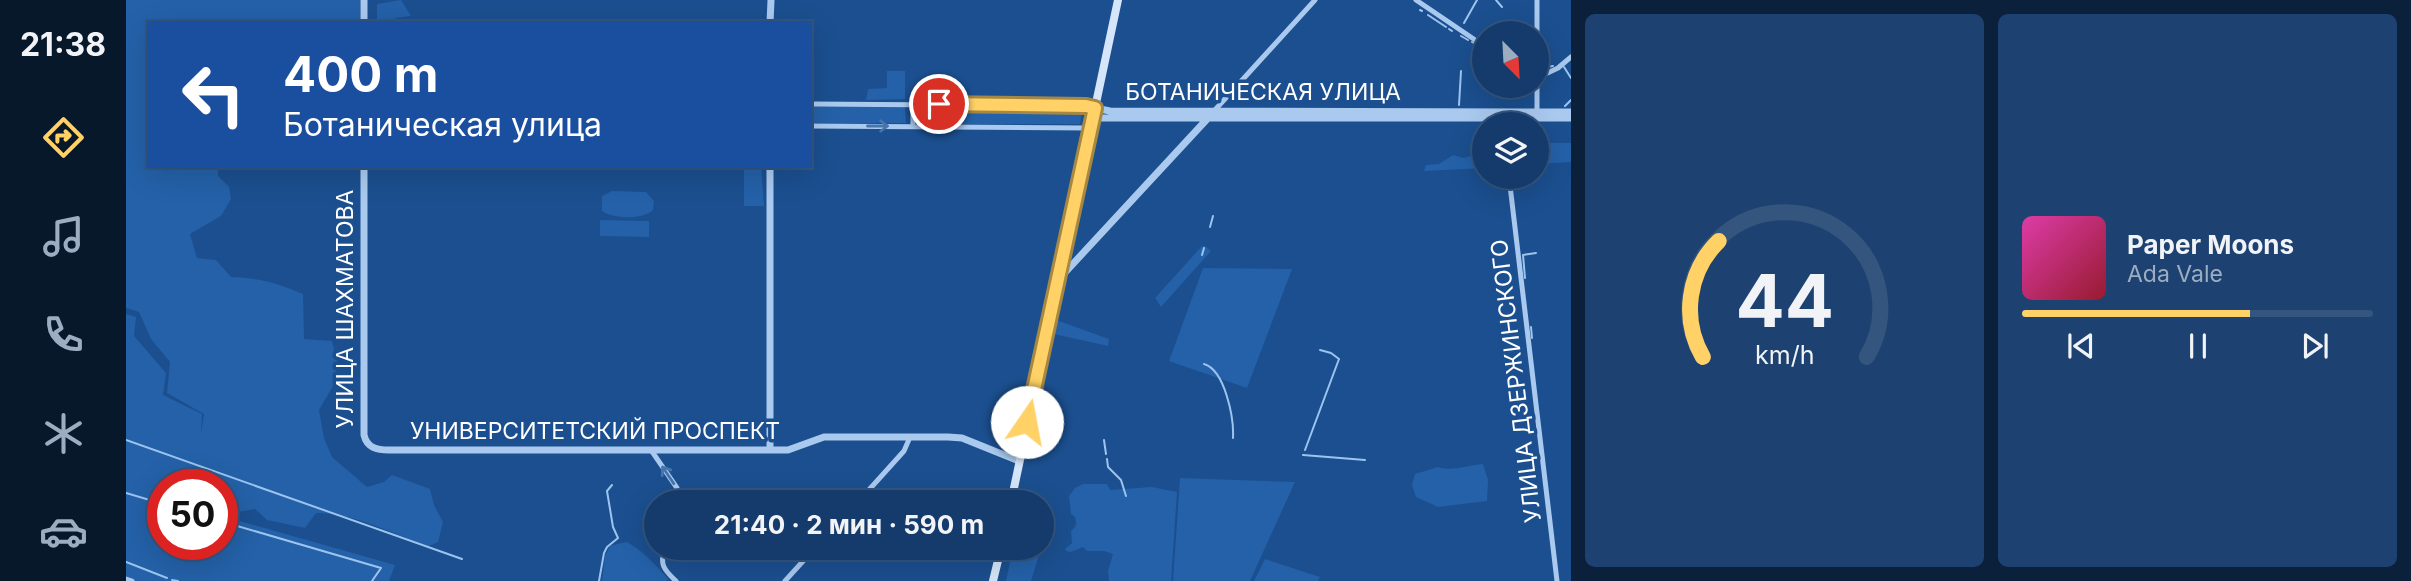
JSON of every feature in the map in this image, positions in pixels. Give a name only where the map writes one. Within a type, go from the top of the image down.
[{"type":"main road","points":[[1013,490],[1118,0]]},
{"type":"main road","points":[[993,581],[997,560]]},
{"type":"street","points":[[364,0],[364,21]]},
{"type":"street","points":[[771,0],[771,21]]},
{"type":"street","points":[[1057,281],[1315,0]]},
{"type":"street","points":[[1416,0],[1472,38]]},
{"type":"street","points":[[1537,0],[1537,21]]},
{"type":"street","points":[[1549,72],[1571,57]]},
{"type":"street","name":"БОТАНИЧЕСКАЯ УЛИЦА","points":[[812,104],[1086,106],[1094,113],[1110,111],[1472,118]]},
{"type":"street","points":[[913,104],[914,126]]},
{"type":"street","name":"БОТАНИЧЕСКАЯ УЛИЦА","points":[[1549,114],[1571,112]]},
{"type":"street","name":"БОТАНИЧЕСКАЯ УЛИЦА","points":[[1549,116],[1571,118]]},
{"type":"street","points":[[812,126],[1090,128]]},
{"type":"street","name":"УЛИЦА ШАХМАТОВА","points":[[364,168],[364,435],[367,443],[374,448]]},
{"type":"street","points":[[770,168],[770,450]]},
{"type":"street","name":"УЛИЦА ДЗЕРЖИНСКОГО","points":[[1510,189],[1557,581]]},
{"type":"street","name":"УНИВЕРСИТЕТСКИЙ ПРОСПЕКТ","points":[[374,448],[770,450],[793,449],[824,437],[957,437],[1019,461]]},
{"type":"street","points":[[869,490],[904,452],[910,437]]},
{"type":"street","points":[[651,450],[677,490]]},
{"type":"street","points":[[662,560],[663,566],[676,581]]},
{"type":"street","points":[[785,581],[805,560]]},
{"type":"street","points":[[126,579],[132,581]]},
{"type":"shaded area","points":[[126,0],[360,0],[360,21],[147,21],[147,168],[219,168],[218,176],[229,187],[231,199],[221,216],[190,234],[197,258],[216,260],[231,277],[268,282],[303,294],[304,339],[332,341],[337,361],[336,381],[319,410],[324,438],[332,457],[367,487],[384,482],[392,475],[430,489],[434,505],[443,522],[438,542],[429,546],[344,516],[316,513],[305,528],[267,520],[255,509],[238,512],[238,469],[147,469],[147,560],[238,560],[238,521],[395,565],[389,581],[126,581],[126,314],[136,317],[134,336],[166,373],[163,395],[202,414],[201,434],[204,414],[167,393],[170,362],[151,339],[139,312],[126,308]]},
{"type":"shaded area","points":[[401,0],[411,16],[395,18],[395,21],[377,21],[377,4]]},
{"type":"shaded area","points":[[887,71],[905,71],[905,99],[866,100],[868,89],[887,88]]},
{"type":"shaded area","points":[[812,107],[905,107],[906,123],[812,123]]},
{"type":"shaded area","points":[[920,107],[1083,108],[1080,124],[920,124],[916,121],[916,110]]},
{"type":"shaded area","points":[[1549,143],[1571,143],[1571,162],[1549,163]]},
{"type":"shaded area","points":[[1453,155],[1463,158],[1472,156],[1472,169],[1424,171],[1426,165],[1439,164]]},
{"type":"shaded area","points":[[744,168],[761,168],[764,206],[744,206]]},
{"type":"shaded area","points":[[612,191],[646,192],[654,201],[653,210],[635,217],[607,214],[602,211],[602,196]]},
{"type":"shaded area","points":[[600,220],[649,221],[649,237],[600,236]]},
{"type":"shaded area","points":[[1202,246],[1211,251],[1161,307],[1155,298]]},
{"type":"shaded area","points":[[1203,268],[1292,269],[1247,388],[1169,361]]},
{"type":"shaded area","points":[[1056,320],[1109,339],[1108,346],[1054,334]]},
{"type":"shaded area","points":[[1483,464],[1488,480],[1487,501],[1438,507],[1416,497],[1412,485],[1415,474],[1438,467],[1454,469]]},
{"type":"shaded area","points":[[1180,478],[1295,482],[1250,581],[1173,581]]},
{"type":"shaded area","points":[[1083,484],[1107,484],[1110,490],[1152,487],[1177,492],[1171,581],[1109,581],[1108,571],[1113,554],[1087,551],[1083,547],[1071,552],[1066,551],[1072,543],[1071,531],[1076,523],[1071,514],[1069,496],[1075,488]]},
{"type":"shaded area","points":[[626,542],[637,548],[644,554],[644,560],[651,560],[667,581],[602,581],[605,556],[610,546]]},
{"type":"shaded area","points":[[1265,559],[1320,577],[1318,581],[1254,581]]},
{"type":"shaded area","points":[[1010,560],[1037,560],[1031,581],[1006,581]]},
{"type":"waterway","points":[[1464,23],[1477,0]]},
{"type":"waterway","points":[[1496,0],[1502,7]]},
{"type":"waterway","points":[[1428,15],[1446,27]]},
{"type":"waterway","points":[[1461,36],[1468,40]]},
{"type":"waterway","points":[[1549,67],[1553,66]]},
{"type":"waterway","points":[[1564,67],[1571,78]]},
{"type":"waterway","points":[[1459,105],[1461,71]]},
{"type":"waterway","points":[[1565,106],[1571,100]]},
{"type":"waterway","points":[[1210,227],[1213,216]]},
{"type":"waterway","points":[[1202,255],[1204,248]]},
{"type":"waterway","points":[[1525,278],[1523,255],[1536,253]]},
{"type":"waterway","points":[[1531,327],[1532,338]]},
{"type":"waterway","points":[[1305,450],[1339,359],[1320,350]]},
{"type":"waterway","points":[[1204,364],[1218,375],[1223,385],[1230,407],[1233,438]]},
{"type":"waterway","points":[[126,440],[462,559]]},
{"type":"waterway","points":[[1104,440],[1106,454]]},
{"type":"waterway","points":[[1303,455],[1365,460]]},
{"type":"waterway","points":[[1107,459],[1108,467],[1121,480],[1126,496]]},
{"type":"waterway","points":[[599,581],[604,553],[618,538],[613,527],[607,491],[612,485]]},
{"type":"waterway","points":[[126,493],[147,499]]},
{"type":"waterway","points":[[238,526],[381,568],[372,581]]},
{"type":"waterway","points":[[126,562],[167,578]]},
{"type":"waterway","points":[[172,580],[178,581]]},
{"type":"route","points":[[939,104],[1095,108],[1027,422]]}]
